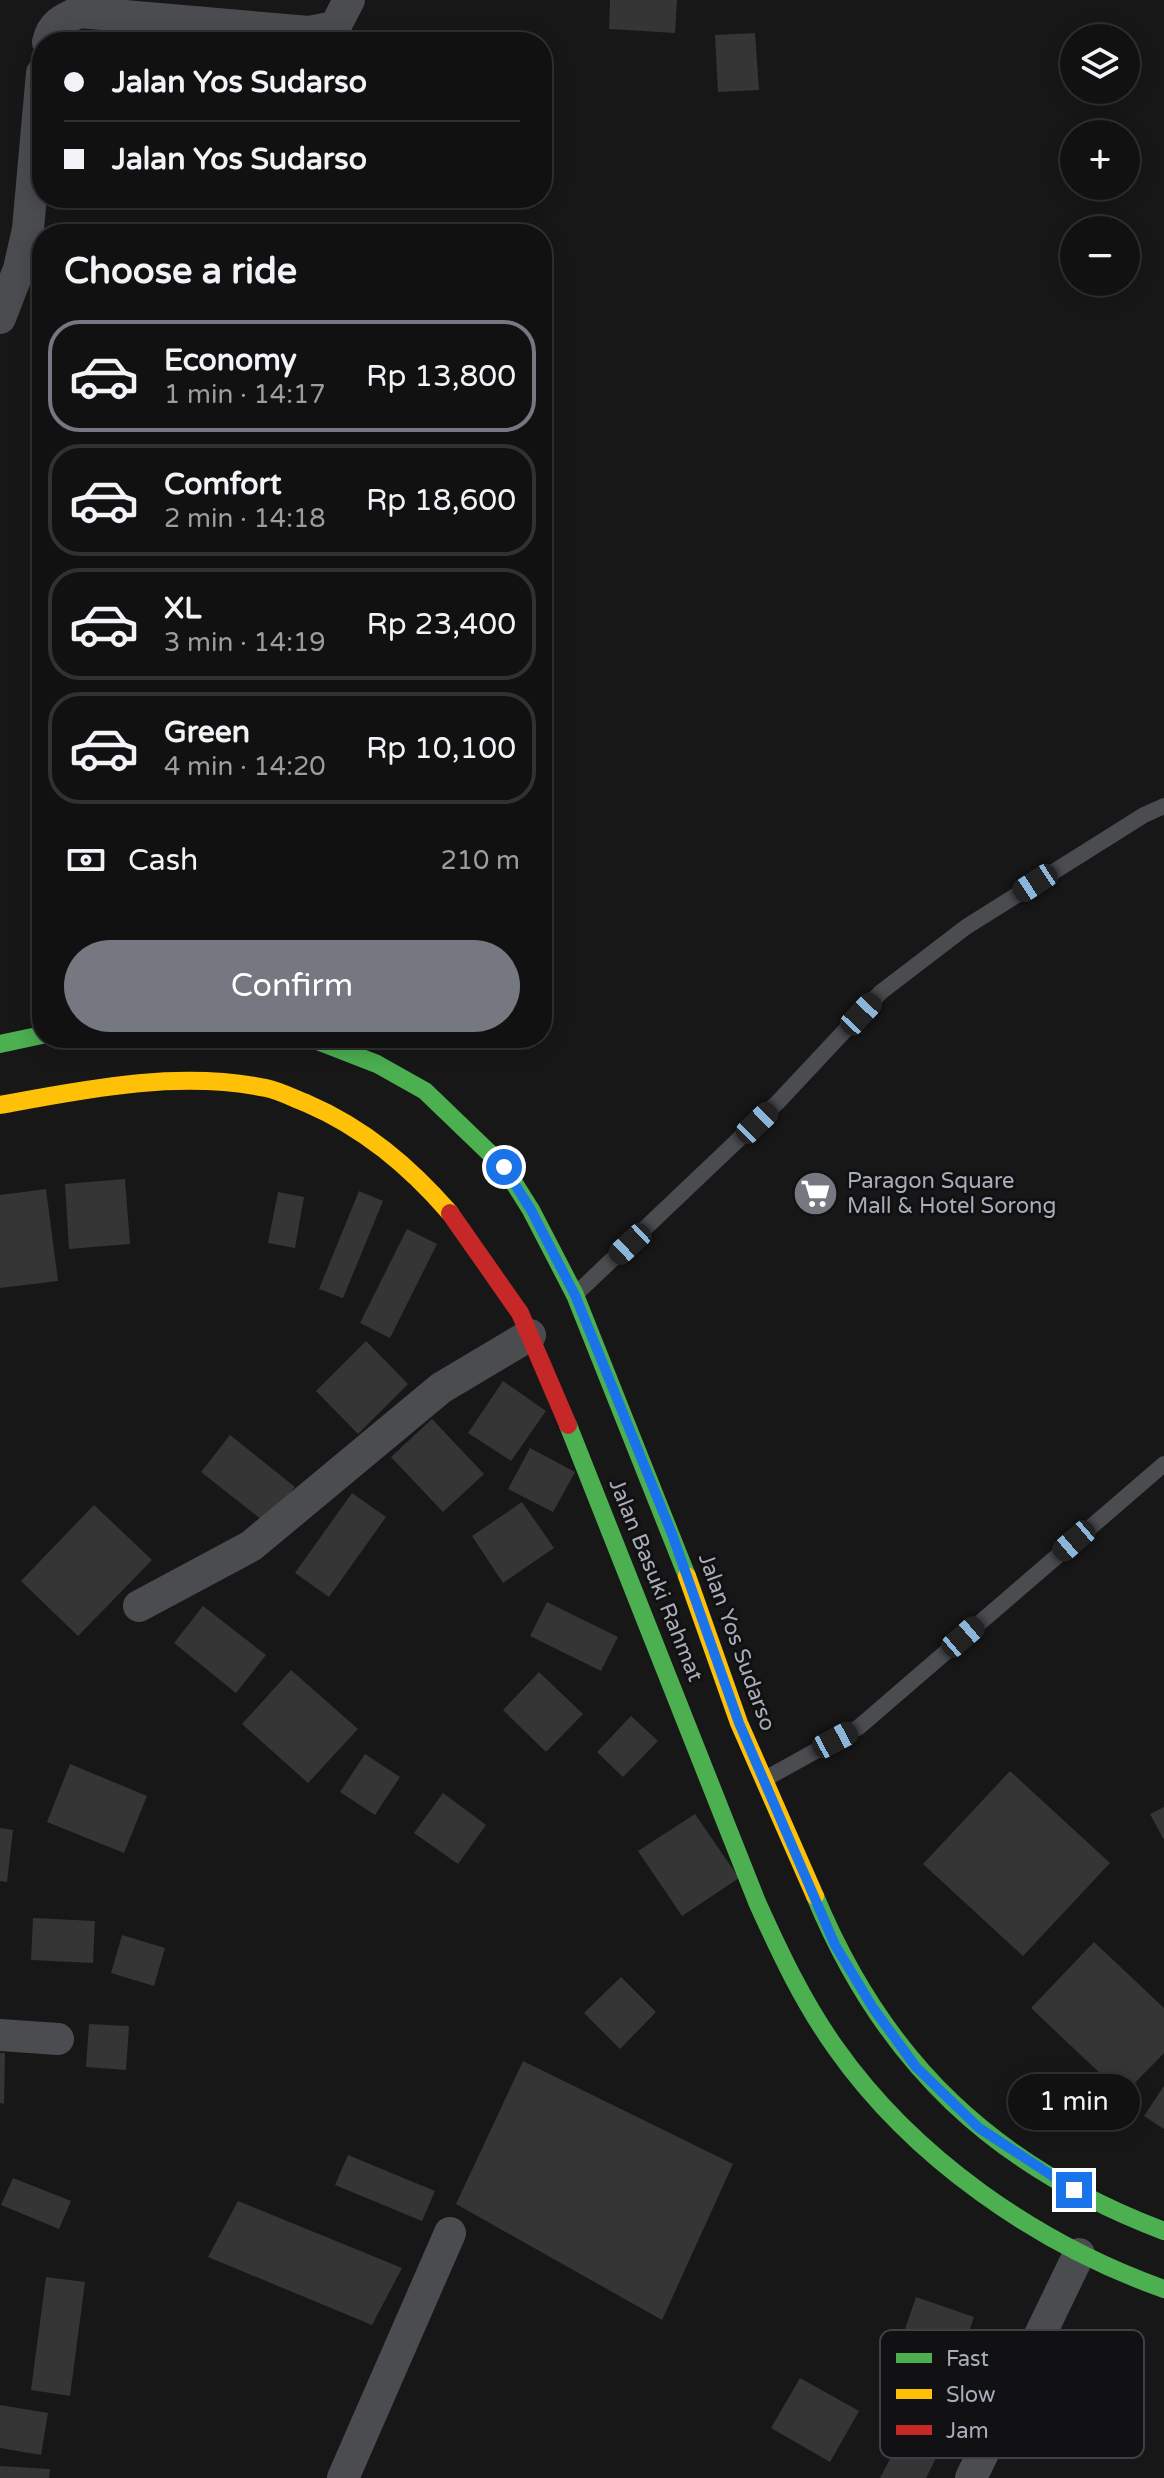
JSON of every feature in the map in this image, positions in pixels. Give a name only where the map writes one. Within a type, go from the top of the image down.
[{"type":"highway","points":[[0,1044],[32,1037]]},
{"type":"highway","name":"Jalan Yos Sudarso","points":[[336,1048],[377,1064],[425,1091],[504,1167],[531,1210],[575,1295],[672,1534],[739,1723],[835,1945],[873,2008],[916,2067],[979,2128],[1054,2180],[1114,2212],[1164,2231]]},
{"type":"highway","name":"Jalan Basuki Rahmat","points":[[0,1105],[179,1080],[267,1088],[322,1109],[382,1144],[421,1179],[463,1228],[521,1314],[621,1553],[757,1906],[801,1993],[836,2048],[870,2090],[926,2146],[987,2196],[1079,2254],[1164,2289]]},
{"type":"street","points":[[50,32],[63,19],[79,12],[309,32],[335,27],[349,0]]},
{"type":"street","points":[[0,318],[19,269],[28,229],[32,184]]},
{"type":"street","points":[[139,1606],[251,1546],[441,1388],[530,1335]]},
{"type":"street","points":[[0,2035],[58,2039]]},
{"type":"street","points":[[343,2478],[450,2233]]},
{"type":"street","points":[[1042,2330],[1079,2254]]},
{"type":"street","points":[[971,2478],[981,2458]]},
{"type":"lane","points":[[575,1295],[778,1102],[881,992],[966,927],[1144,815],[1164,806]]},
{"type":"lane","points":[[764,1779],[859,1727],[1164,1464]]},
{"type":"building","points":[[610,0],[677,0],[675,33],[609,29]]},
{"type":"building","points":[[755,33],[759,90],[718,92],[715,35]]},
{"type":"building","points":[[125,1179],[130,1244],[69,1249],[65,1184]]},
{"type":"building","points":[[46,1189],[58,1281],[0,1288],[0,1195]]},
{"type":"building","points":[[359,1191],[383,1201],[343,1298],[319,1289]]},
{"type":"building","points":[[278,1192],[304,1197],[295,1248],[268,1243]]},
{"type":"building","points":[[407,1229],[437,1244],[390,1338],[360,1323]]},
{"type":"building","points":[[366,1341],[408,1384],[358,1434],[316,1391]]},
{"type":"building","points":[[503,1381],[546,1411],[511,1461],[468,1433]]},
{"type":"building","points":[[432,1419],[484,1474],[443,1512],[391,1457]]},
{"type":"building","points":[[230,1435],[295,1487],[266,1523],[201,1472]]},
{"type":"building","points":[[530,1448],[575,1472],[553,1512],[508,1489]]},
{"type":"building","points":[[352,1493],[386,1517],[329,1597],[295,1573]]},
{"type":"building","points":[[522,1502],[554,1548],[503,1583],[472,1536]]},
{"type":"building","points":[[94,1505],[152,1560],[78,1636],[21,1581]]},
{"type":"building","points":[[547,1602],[618,1637],[601,1671],[530,1636]]},
{"type":"building","points":[[203,1606],[266,1655],[236,1693],[174,1643]]},
{"type":"building","points":[[291,1670],[358,1729],[308,1783],[242,1724]]},
{"type":"building","points":[[539,1672],[583,1714],[546,1752],[503,1710]]},
{"type":"building","points":[[631,1716],[658,1741],[623,1777],[597,1752]]},
{"type":"building","points":[[365,1754],[400,1777],[375,1815],[340,1792]]},
{"type":"building","points":[[70,1764],[147,1796],[124,1853],[47,1822]]},
{"type":"building","points":[[1010,1771],[1110,1863],[1023,1956],[923,1864]]},
{"type":"building","points":[[443,1793],[486,1825],[458,1864],[414,1833]]},
{"type":"building","points":[[1164,1807],[1164,1840],[1150,1814]]},
{"type":"building","points":[[695,1814],[739,1878],[682,1916],[638,1851]]},
{"type":"building","points":[[0,1828],[13,1830],[7,1882],[0,1881]]},
{"type":"building","points":[[33,1918],[95,1921],[93,1963],[31,1960]]},
{"type":"building","points":[[122,1935],[165,1948],[154,1986],[111,1973]]},
{"type":"building","points":[[1094,1942],[1164,2008],[1164,2053],[1123,2095],[1031,2008]]},
{"type":"building","points":[[621,1977],[656,2012],[620,2049],[584,2013]]},
{"type":"building","points":[[89,2024],[129,2026],[126,2070],[86,2067]]},
{"type":"building","points":[[0,2053],[5,2053],[4,2104],[0,2103]]},
{"type":"building","points":[[523,2061],[733,2164],[662,2320],[456,2204]]},
{"type":"building","points":[[1164,2086],[1164,2129],[1144,2116]]},
{"type":"building","points":[[348,2155],[435,2191],[422,2221],[335,2185]]},
{"type":"building","points":[[13,2178],[71,2201],[59,2229],[1,2205]]},
{"type":"building","points":[[238,2201],[402,2268],[372,2325],[208,2257]]},
{"type":"building","points":[[46,2277],[85,2282],[70,2396],[31,2390]]},
{"type":"building","points":[[916,2297],[974,2317],[970,2330],[905,2330]]},
{"type":"building","points":[[800,2378],[859,2411],[830,2462],[771,2428]]},
{"type":"building","points":[[0,2405],[48,2413],[41,2455],[0,2448]]},
{"type":"building","points":[[891,2458],[936,2458],[926,2478],[880,2478]]},
{"type":"building","points":[[0,2466],[50,2469],[49,2478],[0,2478]]},
{"type":"traffic: fast","points":[[0,1044],[32,1037]]},
{"type":"traffic: fast","points":[[336,1048],[377,1064],[425,1091],[504,1167],[531,1210],[575,1295],[687,1576]]},
{"type":"traffic: fast","points":[[568,1425],[757,1902],[783,1958],[823,2030],[866,2087],[901,2125],[981,2193],[1070,2248],[1164,2289]]},
{"type":"traffic: fast","points":[[815,1896],[843,1956],[875,2010],[911,2059],[952,2102],[998,2141],[1048,2175],[1103,2205],[1164,2231]]},
{"type":"traffic: slow","points":[[0,1105],[99,1088],[166,1081],[233,1083],[266,1088],[327,1113],[366,1136],[402,1164],[450,1213]]},
{"type":"traffic: slow","points":[[687,1576],[739,1723],[815,1896]]},
{"type":"traffic: jam","points":[[450,1213],[520,1313],[568,1425]]},
{"type":"place","name":"Paragon Square Mall & Hotel Sorong","points":[[816,1194]]},
{"type":"route","points":[[504,1167],[531,1210],[575,1295],[672,1534],[739,1723],[835,1945],[873,2008],[916,2067],[979,2128],[1054,2180],[1074,2190]]}]
